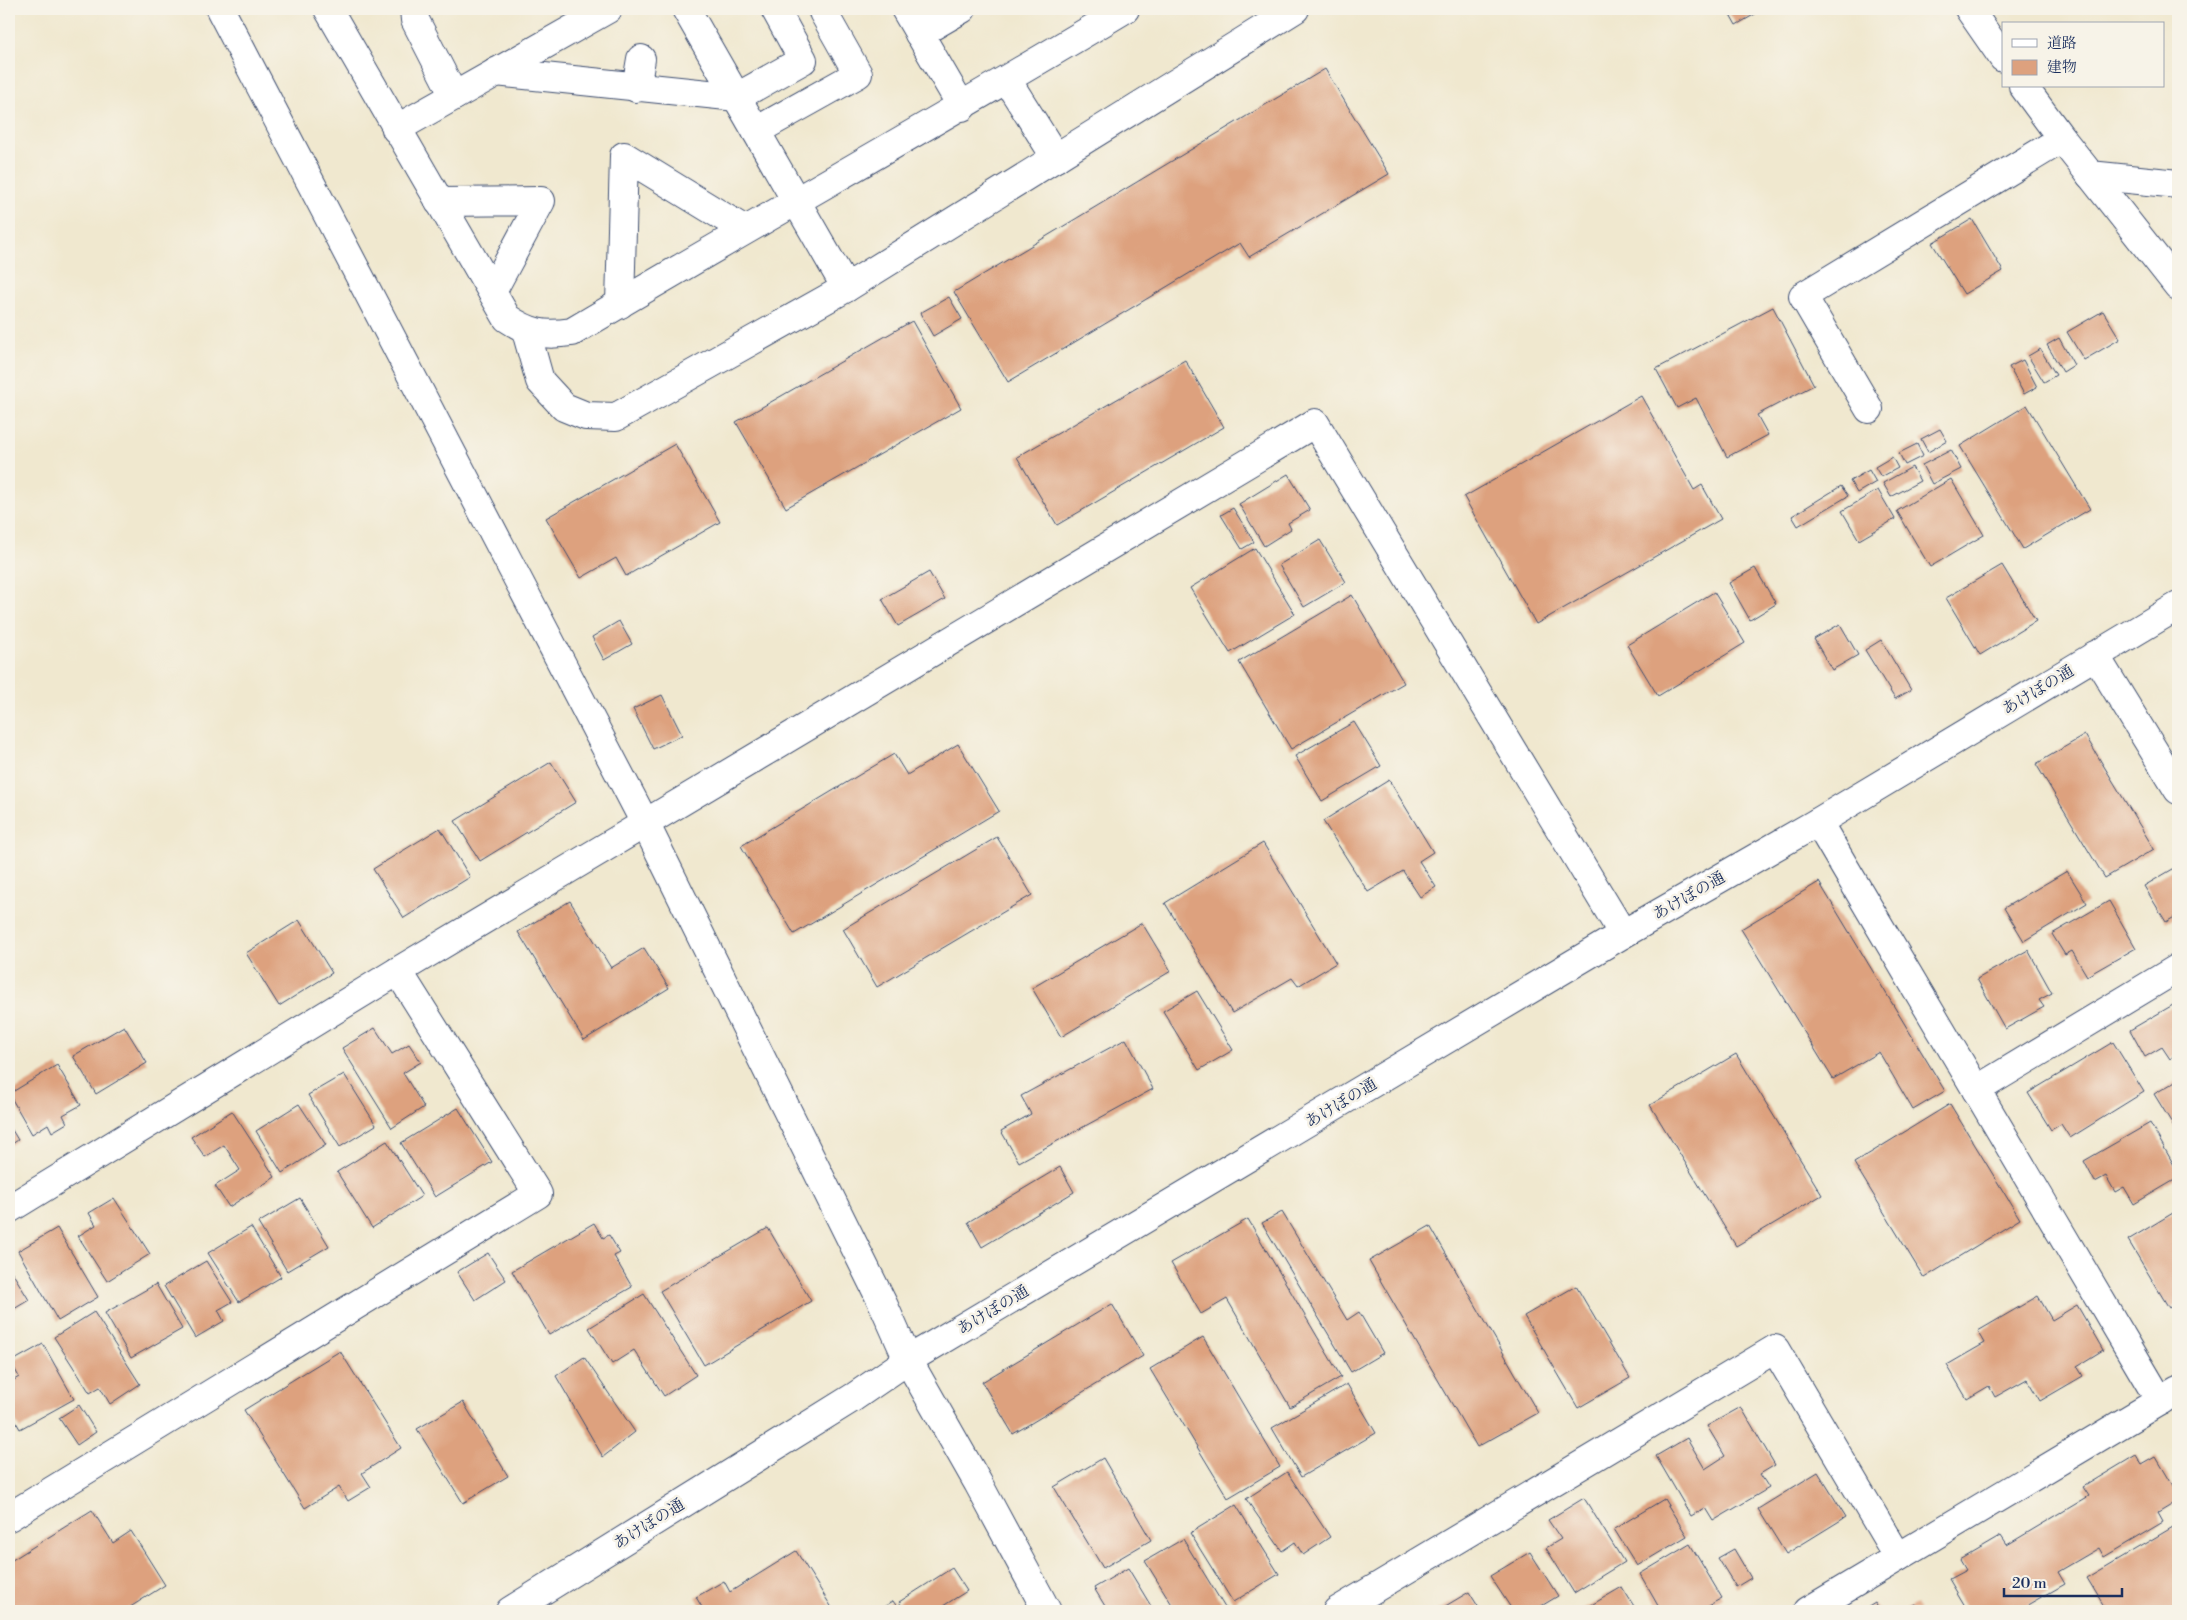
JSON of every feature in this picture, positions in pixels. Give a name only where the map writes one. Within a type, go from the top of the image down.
[{"type":"street","points":[[220,9],[645,823],[884,1306],[908,1360],[1047,1611]]},
{"type":"street","points":[[328,9],[507,318],[526,331],[549,335],[572,332],[796,200],[962,107],[1125,9]]},
{"type":"street","points":[[414,9],[415,20],[454,96]]},
{"type":"street","points":[[396,129],[608,9]]},
{"type":"street","points":[[686,9],[846,288]]},
{"type":"street","points":[[496,72],[737,97],[803,60],[775,9]]},
{"type":"street","points":[[756,131],[858,74],[823,12],[829,9]]},
{"type":"street","points":[[905,9],[962,107]]},
{"type":"street","points":[[919,34],[962,9]]},
{"type":"street","points":[[526,331],[540,381],[564,407],[586,416],[616,418],[846,288],[1295,9]]},
{"type":"street","points":[[1969,9],[2002,57]]},
{"type":"street","points":[[636,88],[641,59]]},
{"type":"street","points":[[1007,80],[1056,158]]},
{"type":"street","points":[[2024,88],[2062,139],[2178,286]]},
{"type":"street","points":[[1869,409],[1803,296],[2062,139]]},
{"type":"street","points":[[620,304],[624,156],[745,230]]},
{"type":"street","points":[[2090,175],[2178,184]]},
{"type":"street","points":[[439,202],[541,201],[492,292]]},
{"type":"street","points":[[9,1209],[398,971],[1315,423],[1623,934]]},
{"type":"street","name":"あけぼの通","points":[[510,1611],[854,1397],[908,1360],[1623,934],[1818,822],[2178,606]]},
{"type":"street","points":[[2095,655],[2178,790]]},
{"type":"street","points":[[1808,1611],[2169,1395],[1976,1090],[1818,822]]},
{"type":"street","points":[[1976,1090],[2178,968]]},
{"type":"street","points":[[9,1517],[538,1194],[398,971]]},
{"type":"street","points":[[1337,1611],[1776,1349],[1898,1557]]},
{"type":"building","points":[[1727,9],[1764,9],[1736,25]]},
{"type":"building","points":[[1325,69],[1389,174],[1249,257],[1240,243],[1008,382],[954,292]]},
{"type":"building","points":[[1972,219],[2003,271],[1964,294],[1932,243]]},
{"type":"building","points":[[2178,226],[2178,240],[2171,232]]},
{"type":"building","points":[[949,297],[962,319],[933,336],[920,313]]},
{"type":"building","points":[[1773,307],[1814,385],[1757,415],[1768,435],[1727,457],[1696,398],[1677,408],[1656,369]]},
{"type":"building","points":[[2103,311],[2120,339],[2084,360],[2067,332]]},
{"type":"building","points":[[912,321],[961,408],[786,508],[736,422]]},
{"type":"building","points":[[2059,338],[2074,365],[2063,372],[2047,345]]},
{"type":"building","points":[[2040,349],[2056,375],[2044,382],[2028,356]]},
{"type":"building","points":[[1185,360],[1224,427],[1057,525],[1017,457]]},
{"type":"building","points":[[2023,360],[2037,387],[2024,394],[2009,367]]},
{"type":"building","points":[[1641,396],[1694,490],[1702,485],[1721,519],[1536,624],[1464,497]]},
{"type":"building","points":[[2027,405],[2090,509],[2023,549],[1960,446]]},
{"type":"building","points":[[1940,429],[1947,441],[1928,452],[1921,439]]},
{"type":"building","points":[[675,444],[720,522],[626,576],[616,558],[581,578],[546,518]]},
{"type":"building","points":[[1917,444],[1923,456],[1905,465],[1899,453]]},
{"type":"building","points":[[1951,450],[1961,469],[1932,484],[1922,465]]},
{"type":"building","points":[[1892,457],[1898,468],[1881,477],[1875,467]]},
{"type":"building","points":[[1912,467],[1920,481],[1891,497],[1883,483]]},
{"type":"building","points":[[1869,470],[1876,482],[1857,493],[1850,481]]},
{"type":"building","points":[[1288,474],[1310,510],[1288,523],[1291,529],[1264,546],[1239,504]]},
{"type":"building","points":[[1951,479],[1984,535],[1930,567],[1897,511]]},
{"type":"building","points":[[1841,486],[1848,496],[1798,526],[1792,516]]},
{"type":"building","points":[[1878,490],[1895,519],[1859,540],[1842,511]]},
{"type":"building","points":[[1233,508],[1254,542],[1242,549],[1221,515]]},
{"type":"building","points":[[1320,540],[1346,582],[1304,607],[1279,565]]},
{"type":"building","points":[[1255,548],[1295,614],[1230,653],[1190,588]]},
{"type":"building","points":[[2002,565],[2036,621],[1980,655],[1946,598]]},
{"type":"building","points":[[1755,568],[1776,604],[1750,620],[1729,583]]},
{"type":"building","points":[[929,572],[945,599],[898,626],[882,599]]},
{"type":"building","points":[[1714,592],[1745,643],[1658,696],[1627,645]]},
{"type":"building","points":[[1352,595],[1404,683],[1291,749],[1239,662]]},
{"type":"building","points":[[619,621],[632,644],[604,660],[592,637]]},
{"type":"building","points":[[1840,624],[1858,655],[1832,670],[1814,639]]},
{"type":"building","points":[[1881,640],[1911,690],[1895,699],[1865,650]]},
{"type":"building","points":[[662,695],[682,735],[653,749],[633,709]]},
{"type":"building","points":[[1354,722],[1381,766],[1322,801],[1295,756]]},
{"type":"building","points":[[2085,735],[2154,849],[2105,878],[2036,764]]},
{"type":"building","points":[[958,744],[999,811],[794,934],[741,846],[894,754],[907,775]]},
{"type":"building","points":[[551,762],[576,802],[480,861],[455,821]]},
{"type":"building","points":[[1389,780],[1433,852],[1419,861],[1436,887],[1420,897],[1403,871],[1368,892],[1323,821]]},
{"type":"building","points":[[440,828],[470,877],[404,918],[373,869]]},
{"type":"building","points":[[997,837],[1032,895],[877,987],[843,929]]},
{"type":"building","points":[[1263,843],[1336,963],[1298,986],[1292,978],[1232,1013],[1165,903]]},
{"type":"building","points":[[2178,866],[2178,915],[2166,922],[2144,886]]},
{"type":"building","points":[[2067,871],[2087,903],[2024,941],[2004,908]]},
{"type":"building","points":[[1819,882],[1945,1091],[1913,1110],[1879,1052],[1833,1079],[1741,929]]},
{"type":"building","points":[[570,901],[611,968],[644,948],[669,988],[584,1040],[518,932]]},
{"type":"building","points":[[2109,901],[2136,948],[2087,976],[2072,951],[2065,955],[2052,934]]},
{"type":"building","points":[[299,920],[332,973],[279,1006],[246,953]]},
{"type":"building","points":[[1142,923],[1171,971],[1061,1037],[1032,988]]},
{"type":"building","points":[[2028,950],[2052,993],[2039,1000],[2044,1007],[2005,1029],[1977,979]]},
{"type":"building","points":[[1197,991],[1233,1050],[1199,1070],[1163,1011]]},
{"type":"building","points":[[2178,1002],[2178,1054],[2170,1059],[2162,1047],[2145,1057],[2130,1030]]},
{"type":"building","points":[[124,1026],[147,1063],[96,1094],[73,1056]]},
{"type":"building","points":[[375,1028],[392,1054],[409,1044],[421,1062],[403,1073],[424,1107],[392,1128],[342,1048]]},
{"type":"building","points":[[1126,1039],[1153,1089],[1019,1162],[1001,1131],[1031,1114],[1021,1096]]},
{"type":"building","points":[[2113,1042],[2144,1092],[2070,1138],[2061,1124],[2051,1130],[2028,1093]]},
{"type":"building","points":[[1736,1054],[1822,1195],[1736,1246],[1650,1105]]},
{"type":"building","points":[[57,1065],[81,1105],[63,1115],[67,1123],[52,1132],[48,1124],[32,1134],[9,1094]]},
{"type":"building","points":[[344,1074],[376,1125],[340,1147],[308,1095]]},
{"type":"building","points":[[2178,1080],[2178,1133],[2154,1094]]},
{"type":"building","points":[[299,1104],[326,1145],[282,1173],[256,1131]]},
{"type":"building","points":[[1950,1104],[2020,1219],[1924,1278],[1854,1163]]},
{"type":"building","points":[[458,1108],[492,1162],[435,1197],[401,1143]]},
{"type":"building","points":[[232,1111],[275,1177],[229,1207],[215,1186],[240,1170],[224,1145],[205,1157],[191,1137]]},
{"type":"building","points":[[2150,1123],[2178,1172],[2178,1178],[2134,1204],[2124,1187],[2115,1192],[2106,1176],[2095,1182],[2084,1161]]},
{"type":"building","points":[[9,1125],[18,1140],[9,1146]]},
{"type":"building","points":[[387,1141],[422,1196],[372,1228],[337,1172]]},
{"type":"building","points":[[1060,1167],[1074,1192],[982,1247],[968,1222]]},
{"type":"building","points":[[114,1198],[150,1254],[107,1281],[78,1236],[96,1225],[89,1213]]},
{"type":"building","points":[[300,1198],[329,1246],[287,1271],[258,1223]]},
{"type":"building","points":[[2178,1210],[2178,1302],[2169,1308],[2128,1240]]},
{"type":"building","points":[[1282,1212],[1347,1320],[1359,1312],[1383,1353],[1351,1372],[1262,1223]]},
{"type":"building","points":[[1248,1219],[1341,1377],[1290,1407],[1227,1299],[1201,1314],[1171,1263]]},
{"type":"building","points":[[594,1223],[603,1238],[609,1235],[620,1253],[614,1256],[632,1287],[549,1335],[512,1271]]},
{"type":"building","points":[[1430,1226],[1538,1413],[1477,1447],[1369,1261]]},
{"type":"building","points":[[251,1227],[281,1277],[239,1302],[208,1253]]},
{"type":"building","points":[[57,1228],[98,1297],[58,1321],[18,1251]]},
{"type":"building","points":[[768,1228],[811,1301],[704,1365],[660,1291]]},
{"type":"building","points":[[488,1253],[506,1280],[475,1300],[457,1272]]},
{"type":"building","points":[[206,1261],[232,1302],[218,1310],[224,1321],[195,1338],[164,1286]]},
{"type":"building","points":[[12,1272],[29,1300],[9,1312],[9,1274]]},
{"type":"building","points":[[156,1284],[182,1329],[131,1358],[105,1313]]},
{"type":"building","points":[[1576,1286],[1630,1378],[1578,1408],[1524,1316]]},
{"type":"building","points":[[644,1294],[696,1375],[664,1396],[634,1350],[612,1364],[589,1328]]},
{"type":"building","points":[[2038,1296],[2052,1320],[2077,1305],[2103,1350],[2077,1366],[2083,1376],[2040,1401],[2027,1379],[1995,1397],[1989,1386],[1967,1399],[1947,1365],[1985,1343],[1978,1331]]},
{"type":"building","points":[[1112,1304],[1143,1356],[1013,1434],[982,1382]]},
{"type":"building","points":[[94,1312],[140,1384],[110,1404],[100,1387],[90,1393],[54,1337]]},
{"type":"building","points":[[1203,1337],[1280,1467],[1228,1498],[1150,1369]]},
{"type":"building","points":[[43,1344],[74,1399],[20,1429],[9,1410],[9,1383],[19,1377],[11,1362]]},
{"type":"building","points":[[340,1351],[401,1448],[362,1473],[371,1487],[348,1501],[339,1487],[305,1508],[244,1410]]},
{"type":"building","points":[[584,1357],[635,1432],[603,1457],[556,1376]]},
{"type":"building","points":[[1347,1384],[1376,1433],[1301,1477],[1272,1428]]},
{"type":"building","points":[[463,1402],[508,1476],[463,1503],[417,1429]]},
{"type":"building","points":[[79,1405],[96,1432],[77,1445],[59,1418]]},
{"type":"building","points":[[1741,1407],[1775,1465],[1760,1474],[1769,1488],[1713,1521],[1705,1508],[1691,1516],[1656,1456],[1687,1438],[1705,1469],[1725,1456],[1707,1426]]},
{"type":"building","points":[[2136,1455],[2142,1465],[2156,1457],[2178,1494],[2178,1501],[2158,1513],[2163,1522],[2104,1557],[2099,1548],[2058,1572],[2065,1584],[2018,1611],[2000,1611],[1998,1608],[1992,1611],[1968,1611],[1949,1579],[1966,1570],[1960,1560],[2001,1536],[2007,1545],[2089,1496],[2083,1487]]},
{"type":"building","points":[[1103,1458],[1151,1540],[1103,1568],[1054,1487]]},
{"type":"building","points":[[1287,1472],[1330,1537],[1303,1555],[1295,1542],[1282,1551],[1246,1499]]},
{"type":"building","points":[[1818,1472],[1846,1517],[1786,1554],[1758,1509]]},
{"type":"building","points":[[1584,1498],[1624,1562],[1574,1593],[1546,1548],[1561,1539],[1548,1520]]},
{"type":"building","points":[[1664,1499],[1687,1536],[1637,1566],[1614,1529]]},
{"type":"building","points":[[1236,1505],[1279,1574],[1233,1602],[1190,1533]]},
{"type":"building","points":[[92,1510],[113,1543],[131,1531],[165,1585],[124,1611],[9,1611],[9,1562]]},
{"type":"building","points":[[2178,1524],[2178,1611],[2107,1611],[2087,1578]]},
{"type":"building","points":[[1183,1539],[1227,1611],[1176,1611],[1145,1561]]},
{"type":"building","points":[[1690,1544],[1722,1598],[1699,1611],[1661,1611],[1640,1574]]},
{"type":"building","points":[[1734,1549],[1751,1578],[1736,1587],[1718,1558]]},
{"type":"building","points":[[796,1551],[834,1611],[699,1611],[703,1609],[696,1597],[724,1581],[730,1592]]},
{"type":"building","points":[[1530,1552],[1558,1596],[1533,1611],[1513,1611],[1490,1576]]},
{"type":"building","points":[[952,1568],[967,1591],[935,1611],[906,1611],[899,1602]]},
{"type":"building","points":[[1128,1568],[1154,1611],[1108,1611],[1094,1588]]},
{"type":"building","points":[[1622,1587],[1637,1611],[1581,1611]]},
{"type":"building","points":[[1469,1592],[1481,1611],[1437,1611]]},
{"type":"building","points":[[893,1601],[900,1611],[877,1611]]},
{"type":"building","points":[[1875,1603],[1880,1611],[1862,1611]]},
{"type":"building","points":[[1916,1605],[1920,1611],[1905,1611]]}]
